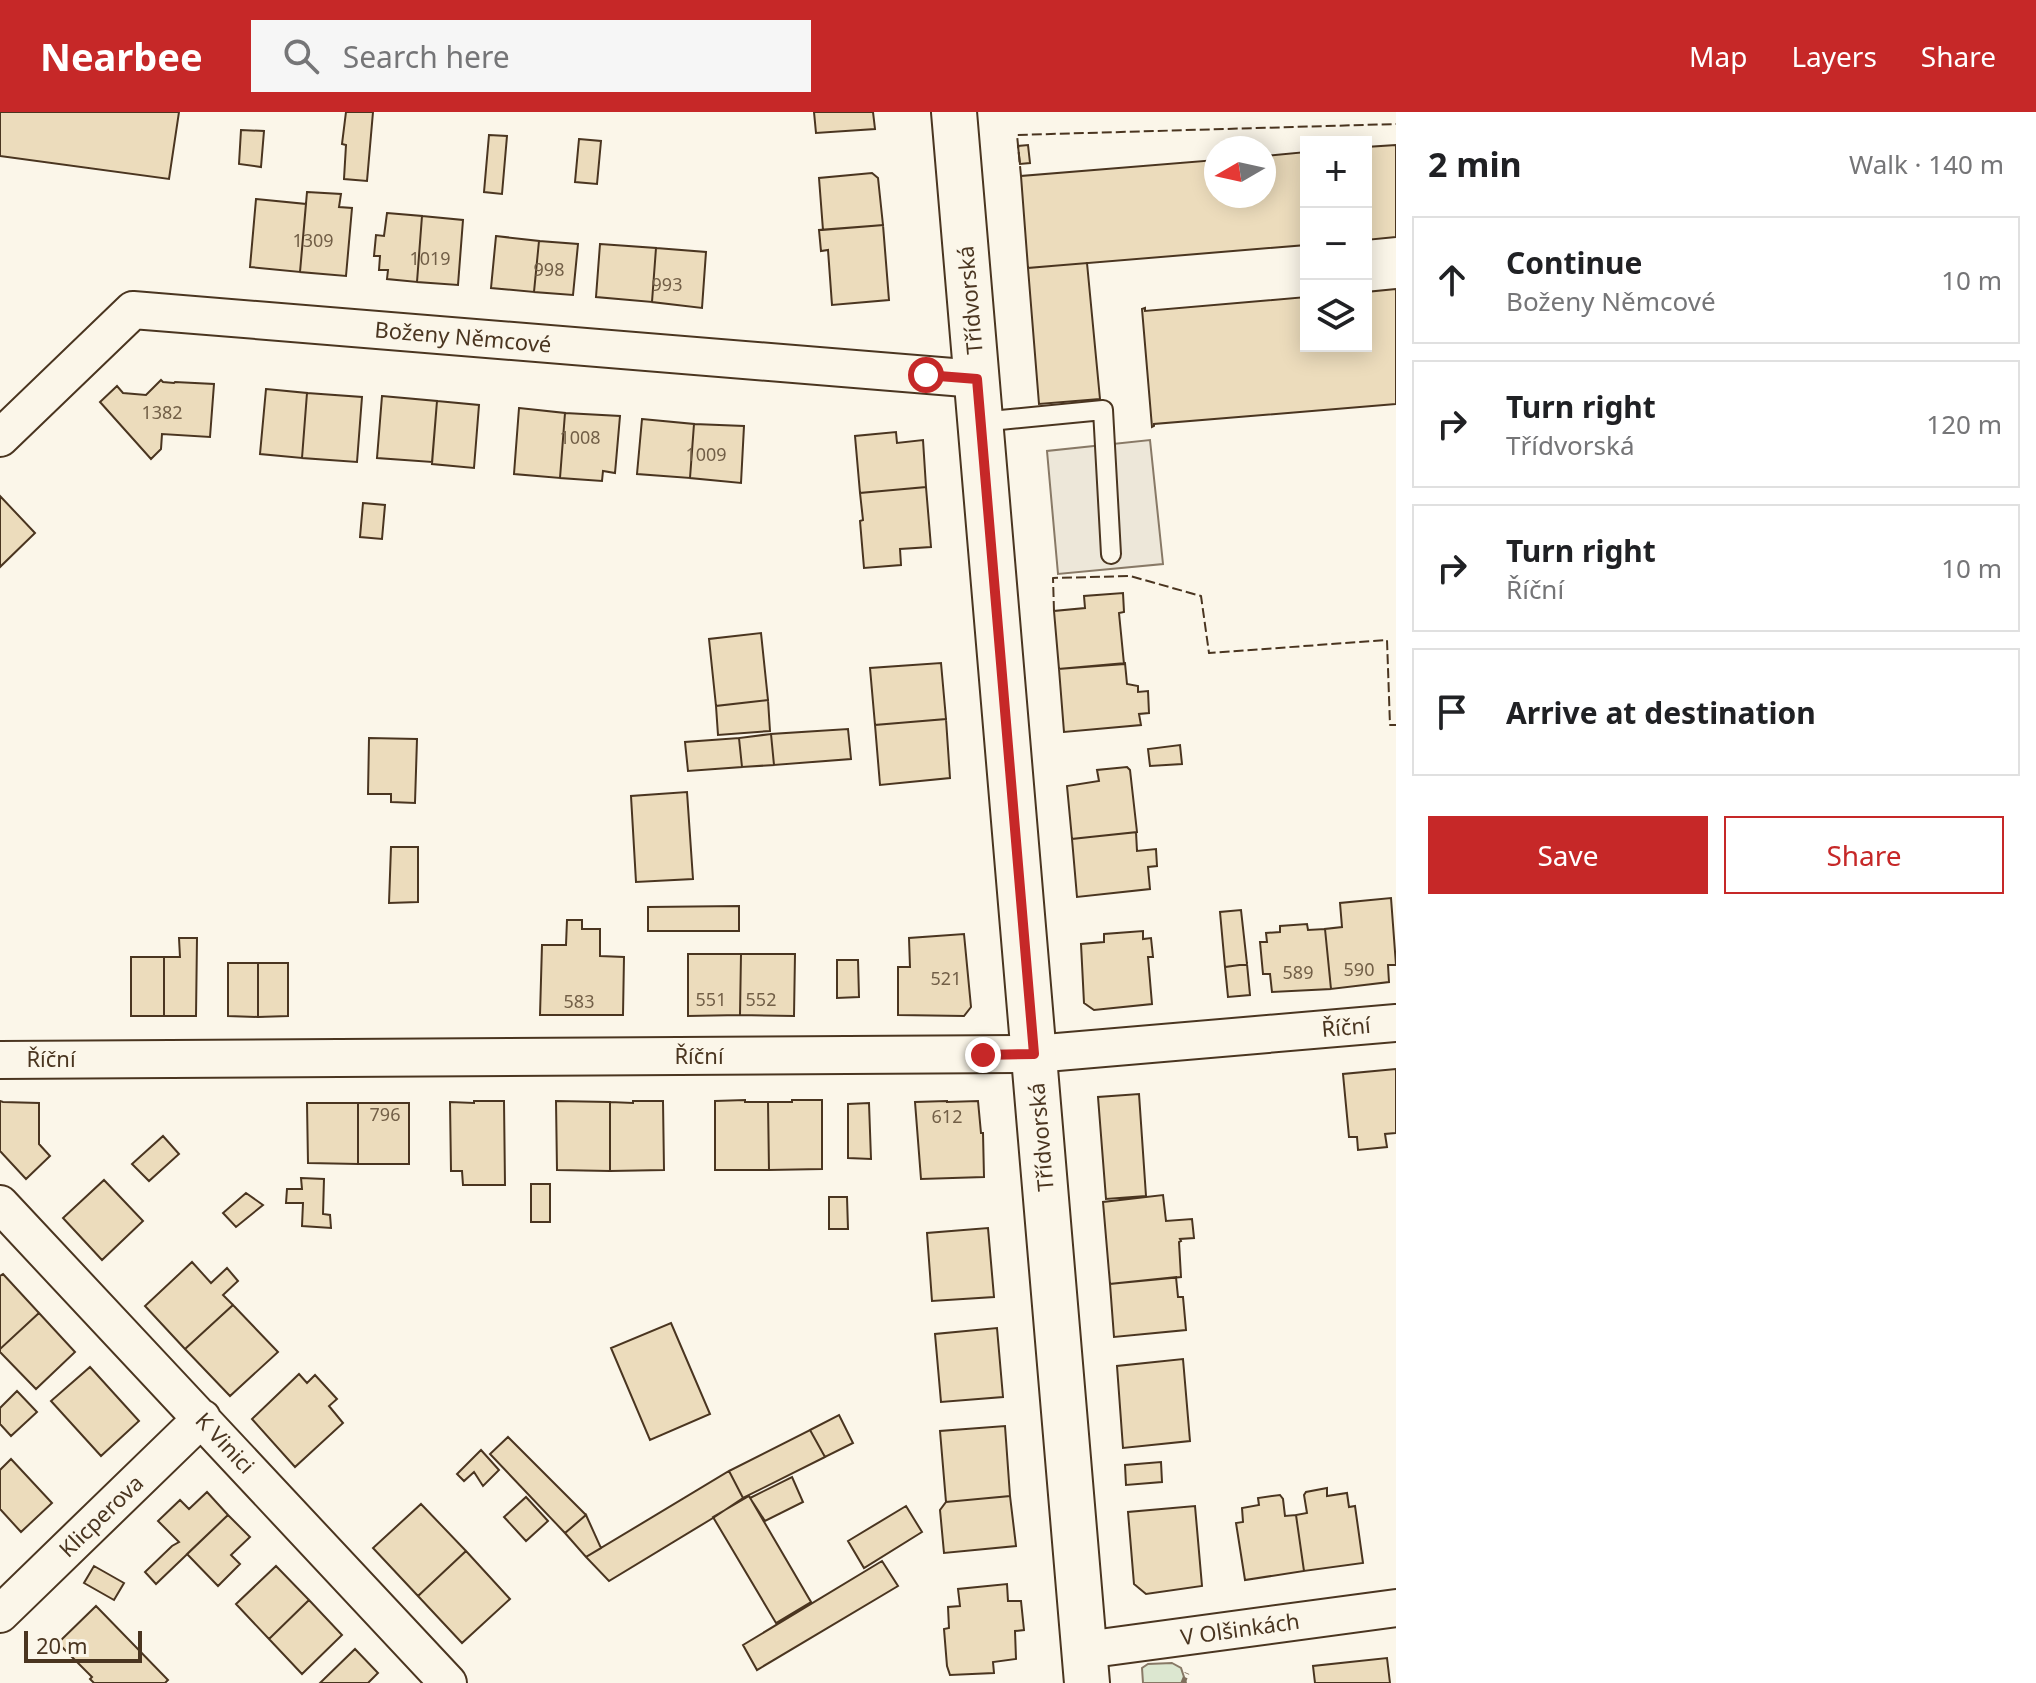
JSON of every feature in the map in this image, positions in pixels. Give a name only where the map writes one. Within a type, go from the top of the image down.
[{"type":"main road","name":"Třídvorská","points":[[954,112],[1086,1667]]},
{"type":"street","name":"Boženy Němcové","points":[[0,438],[133,310],[977,379]]},
{"type":"street","name":"Říční","points":[[0,1060],[1034,1054],[1396,1023]]},
{"type":"street","name":"K Vinici","points":[[0,1204],[448,1683]]},
{"type":"street","name":"Klicperova","points":[[0,1614],[202,1418]]},
{"type":"street","name":"V Olšinkách","points":[[1086,1667],[1396,1608]]},
{"type":"lane","points":[[980,422],[1103,410],[1111,554]]},
{"type":"green space","points":[[1172,1663],[1181,1668],[1186,1683],[1143,1683],[1142,1668],[1148,1664]]},
{"type":"shaded area","points":[[1150,440],[1163,564],[1058,574],[1047,451]]},
{"type":"building","points":[[0,112],[179,112],[169,179],[0,156]]},
{"type":"building","points":[[346,112],[373,112],[367,181],[344,179],[346,145],[342,144]]},
{"type":"building","points":[[814,112],[873,112],[875,129],[816,133]]},
{"type":"building","points":[[241,130],[264,131],[261,167],[239,164]]},
{"type":"building","points":[[489,135],[507,136],[502,194],[484,192]]},
{"type":"building","points":[[579,139],[601,141],[597,184],[575,182]]},
{"type":"building","points":[[1028,145],[1030,163],[1020,164],[1018,146]]},
{"type":"building","points":[[1396,145],[1396,237],[1372,239],[1372,147]]},
{"type":"building","points":[[1300,153],[1300,245],[1028,268],[1021,176],[1204,161],[1204,208],[1276,208],[1276,155]]},
{"type":"building","points":[[872,173],[878,178],[883,225],[823,230],[819,178]]},
{"type":"building","points":[[307,192],[341,194],[339,207],[352,208],[346,276],[300,272]]},
{"type":"building","points":[[256,199],[306,204],[300,272],[250,267]]},
{"type":"building","points":[[387,213],[422,216],[417,282],[387,279],[388,270],[379,270],[380,256],[374,256],[376,235],[384,236]]},
{"type":"building","points":[[422,216],[463,220],[458,285],[417,282]]},
{"type":"building","points":[[883,225],[889,300],[832,305],[828,250],[821,251],[819,230]]},
{"type":"building","points":[[496,236],[539,241],[534,292],[491,288]]},
{"type":"building","points":[[539,241],[578,244],[573,295],[534,292]]},
{"type":"building","points":[[600,244],[656,248],[652,302],[596,297]]},
{"type":"building","points":[[656,248],[706,252],[702,308],[652,302]]},
{"type":"building","points":[[1087,263],[1100,399],[1039,404],[1028,268]]},
{"type":"building","points":[[1396,289],[1396,404],[1154,424],[1152,427],[1142,309],[1300,298],[1300,352],[1372,352],[1372,291]]},
{"type":"building","points":[[161,380],[214,384],[210,437],[162,434],[161,449],[151,459],[100,402],[117,386],[123,393],[146,395]]},
{"type":"building","points":[[266,389],[307,393],[302,458],[260,454]]},
{"type":"building","points":[[307,393],[362,397],[357,462],[302,458]]},
{"type":"building","points":[[382,396],[437,401],[432,462],[377,458]]},
{"type":"building","points":[[437,401],[479,405],[474,468],[432,464]]},
{"type":"building","points":[[519,408],[565,413],[560,478],[514,474]]},
{"type":"building","points":[[565,413],[620,416],[615,473],[603,471],[602,481],[560,478]]},
{"type":"building","points":[[642,419],[694,424],[690,478],[637,474]]},
{"type":"building","points":[[694,424],[744,426],[741,483],[690,478]]},
{"type":"building","points":[[896,432],[897,443],[923,440],[926,487],[860,493],[855,436]]},
{"type":"building","points":[[926,487],[931,547],[900,549],[901,565],[864,568],[860,493]]},
{"type":"building","points":[[0,496],[35,533],[0,567]]},
{"type":"building","points":[[363,503],[385,505],[382,539],[360,537]]},
{"type":"building","points":[[1123,593],[1124,612],[1119,613],[1124,664],[1059,669],[1054,611],[1085,608],[1084,596]]},
{"type":"building","points":[[761,633],[768,700],[716,706],[709,639]]},
{"type":"building","points":[[941,663],[946,719],[875,725],[870,668]]},
{"type":"building","points":[[1125,663],[1127,684],[1138,686],[1138,692],[1148,691],[1149,713],[1139,714],[1141,725],[1064,732],[1059,669]]},
{"type":"building","points":[[768,700],[770,731],[718,735],[716,706]]},
{"type":"building","points":[[946,719],[950,778],[880,785],[875,725]]},
{"type":"building","points":[[848,729],[851,759],[774,765],[771,734]]},
{"type":"building","points":[[771,734],[774,765],[742,767],[739,738]]},
{"type":"building","points":[[369,738],[417,739],[415,803],[391,802],[391,794],[368,794]]},
{"type":"building","points":[[739,738],[742,767],[688,771],[685,742]]},
{"type":"building","points":[[1180,745],[1182,764],[1150,766],[1148,749]]},
{"type":"building","points":[[1127,767],[1130,770],[1137,832],[1072,839],[1067,786],[1099,781],[1097,770]]},
{"type":"building","points":[[687,792],[693,879],[636,882],[631,796]]},
{"type":"building","points":[[1136,832],[1137,851],[1156,849],[1157,866],[1148,867],[1150,889],[1077,897],[1072,839]]},
{"type":"building","points":[[391,847],[418,847],[418,902],[389,903]]},
{"type":"building","points":[[1391,898],[1396,965],[1388,965],[1389,982],[1331,989],[1325,929],[1342,927],[1340,903]]},
{"type":"building","points":[[739,906],[739,931],[648,931],[648,907]]},
{"type":"building","points":[[1241,910],[1247,964],[1225,967],[1220,912]]},
{"type":"building","points":[[567,920],[582,920],[582,929],[600,929],[600,956],[624,957],[623,1015],[540,1015],[542,945],[566,945]]},
{"type":"building","points":[[1307,924],[1308,930],[1325,929],[1331,989],[1272,992],[1270,974],[1263,974],[1260,942],[1267,942],[1266,933],[1280,932],[1280,926]]},
{"type":"building","points":[[1143,931],[1143,939],[1151,938],[1153,957],[1148,957],[1152,1004],[1094,1010],[1084,1003],[1081,944],[1104,942],[1104,934]]},
{"type":"building","points":[[964,934],[971,1007],[964,1016],[898,1015],[898,967],[910,967],[909,938]]},
{"type":"building","points":[[179,938],[197,938],[196,1016],[164,1016],[164,957],[180,957]]},
{"type":"building","points":[[688,954],[741,954],[740,1015],[688,1016]]},
{"type":"building","points":[[741,954],[795,954],[794,1016],[740,1015]]},
{"type":"building","points":[[131,957],[164,957],[164,1016],[131,1016]]},
{"type":"building","points":[[837,960],[858,960],[859,997],[837,998]]},
{"type":"building","points":[[228,963],[258,963],[258,1017],[228,1016]]},
{"type":"building","points":[[258,963],[288,963],[288,1016],[258,1017]]},
{"type":"building","points":[[1247,964],[1250,995],[1228,997],[1225,967]]},
{"type":"building","points":[[1396,1069],[1396,1133],[1385,1134],[1387,1147],[1358,1150],[1357,1137],[1349,1137],[1343,1074]]},
{"type":"building","points":[[1139,1094],[1146,1196],[1106,1199],[1098,1097]]},
{"type":"building","points":[[822,1100],[822,1169],[769,1170],[768,1102]]},
{"type":"building","points":[[0,1101],[39,1103],[39,1144],[50,1156],[26,1179],[0,1151]]},
{"type":"building","points":[[504,1101],[505,1185],[463,1185],[462,1171],[451,1171],[450,1102]]},
{"type":"building","points":[[556,1101],[610,1102],[610,1171],[557,1170]]},
{"type":"building","points":[[663,1101],[664,1170],[610,1171],[610,1102]]},
{"type":"building","points":[[715,1101],[768,1102],[769,1170],[715,1170]]},
{"type":"building","points":[[978,1101],[983,1133],[984,1177],[921,1179],[915,1102]]},
{"type":"building","points":[[307,1103],[358,1103],[358,1164],[308,1163]]},
{"type":"building","points":[[358,1103],[409,1103],[409,1164],[358,1164]]},
{"type":"building","points":[[869,1103],[871,1159],[848,1158],[848,1104]]},
{"type":"building","points":[[163,1136],[179,1154],[149,1181],[132,1164]]},
{"type":"building","points":[[301,1178],[324,1179],[323,1214],[330,1215],[331,1228],[302,1226],[303,1203],[286,1203],[287,1189],[302,1189]]},
{"type":"building","points":[[104,1180],[143,1221],[102,1260],[63,1218]]},
{"type":"building","points":[[531,1184],[550,1184],[550,1222],[531,1222]]},
{"type":"building","points":[[246,1193],[263,1205],[236,1227],[223,1213]]},
{"type":"building","points":[[1163,1195],[1166,1221],[1192,1219],[1194,1238],[1180,1239],[1179,1242],[1181,1277],[1110,1284],[1103,1202]]},
{"type":"building","points":[[829,1197],[847,1197],[848,1229],[829,1229]]},
{"type":"building","points":[[988,1228],[994,1297],[932,1301],[927,1233]]},
{"type":"building","points":[[192,1262],[211,1283],[227,1268],[238,1281],[223,1295],[233,1305],[185,1349],[145,1306]]},
{"type":"building","points":[[3,1274],[39,1313],[0,1349],[0,1276]]},
{"type":"building","points":[[1176,1277],[1178,1297],[1183,1297],[1186,1330],[1114,1337],[1110,1284]]},
{"type":"building","points":[[233,1305],[278,1352],[230,1396],[185,1349]]},
{"type":"building","points":[[39,1313],[75,1352],[36,1389],[0,1349]]},
{"type":"building","points":[[671,1323],[710,1414],[650,1440],[611,1348]]},
{"type":"building","points":[[997,1328],[1003,1397],[941,1402],[935,1334]]},
{"type":"building","points":[[1183,1359],[1190,1441],[1123,1448],[1117,1366]]},
{"type":"building","points":[[90,1367],[139,1421],[101,1456],[51,1401]]},
{"type":"building","points":[[299,1374],[307,1383],[315,1375],[337,1399],[329,1406],[343,1423],[295,1467],[252,1419]]},
{"type":"building","points":[[17,1391],[37,1412],[11,1436],[0,1424],[0,1408]]},
{"type":"building","points":[[839,1415],[853,1443],[825,1457],[810,1430]]},
{"type":"building","points":[[1005,1426],[1010,1496],[946,1502],[940,1431]]},
{"type":"building","points":[[810,1430],[825,1457],[743,1498],[729,1471]]},
{"type":"building","points":[[508,1437],[586,1515],[565,1533],[490,1454]]},
{"type":"building","points":[[481,1450],[499,1470],[483,1486],[474,1472],[464,1481],[457,1474]]},
{"type":"building","points":[[11,1459],[52,1503],[21,1532],[0,1509],[0,1470]]},
{"type":"building","points":[[1161,1462],[1162,1482],[1126,1485],[1125,1465]]},
{"type":"building","points":[[729,1471],[743,1498],[609,1581],[586,1557]]},
{"type":"building","points":[[792,1477],[803,1502],[765,1521],[750,1498]]},
{"type":"building","points":[[1327,1488],[1327,1496],[1347,1493],[1349,1507],[1355,1506],[1363,1563],[1304,1571],[1296,1515],[1307,1513],[1306,1492]]},
{"type":"building","points":[[207,1492],[228,1515],[156,1584],[145,1572],[179,1542],[158,1521],[180,1500],[189,1509]]},
{"type":"building","points":[[1280,1495],[1285,1516],[1296,1515],[1304,1571],[1245,1580],[1236,1523],[1243,1522],[1242,1508],[1259,1505],[1258,1498]]},
{"type":"building","points":[[749,1496],[811,1602],[776,1623],[713,1517]]},
{"type":"building","points":[[1010,1496],[1016,1546],[944,1553],[940,1510],[946,1502]]},
{"type":"building","points":[[526,1497],[548,1521],[526,1541],[504,1517]]},
{"type":"building","points":[[421,1504],[466,1551],[418,1596],[373,1548]]},
{"type":"building","points":[[906,1506],[922,1532],[864,1568],[848,1541]]},
{"type":"building","points":[[1195,1506],[1202,1586],[1146,1594],[1134,1584],[1128,1512]]},
{"type":"building","points":[[228,1515],[250,1537],[231,1555],[240,1564],[218,1586],[187,1554]]},
{"type":"building","points":[[586,1515],[601,1548],[586,1557],[565,1533]]},
{"type":"building","points":[[466,1551],[510,1599],[462,1643],[418,1596]]},
{"type":"building","points":[[882,1561],[898,1586],[757,1670],[743,1645]]},
{"type":"building","points":[[94,1566],[124,1583],[114,1600],[84,1583]]},
{"type":"building","points":[[276,1566],[309,1600],[269,1639],[236,1604]]},
{"type":"building","points":[[1007,1584],[1008,1601],[1021,1601],[1024,1630],[1015,1631],[1016,1659],[993,1662],[994,1673],[950,1675],[944,1629],[949,1628],[948,1607],[960,1606],[958,1589]]},
{"type":"building","points":[[309,1600],[342,1635],[302,1674],[269,1639]]},
{"type":"building","points":[[96,1606],[168,1680],[165,1683],[94,1683],[90,1679],[92,1677],[58,1643]]},
{"type":"building","points":[[355,1649],[378,1673],[368,1683],[320,1683]]},
{"type":"building","points":[[1387,1658],[1390,1683],[1315,1683],[1313,1666]]},
{"type":"fence","points":[[1021,176],[1017,135],[1396,124]]},
{"type":"fence","points":[[1054,611],[1053,578],[1130,576],[1201,596],[1209,653],[1387,640],[1390,725],[1396,725]]},
{"type":"route","points":[[926,375],[977,379],[1034,1054],[983,1055]]}]
